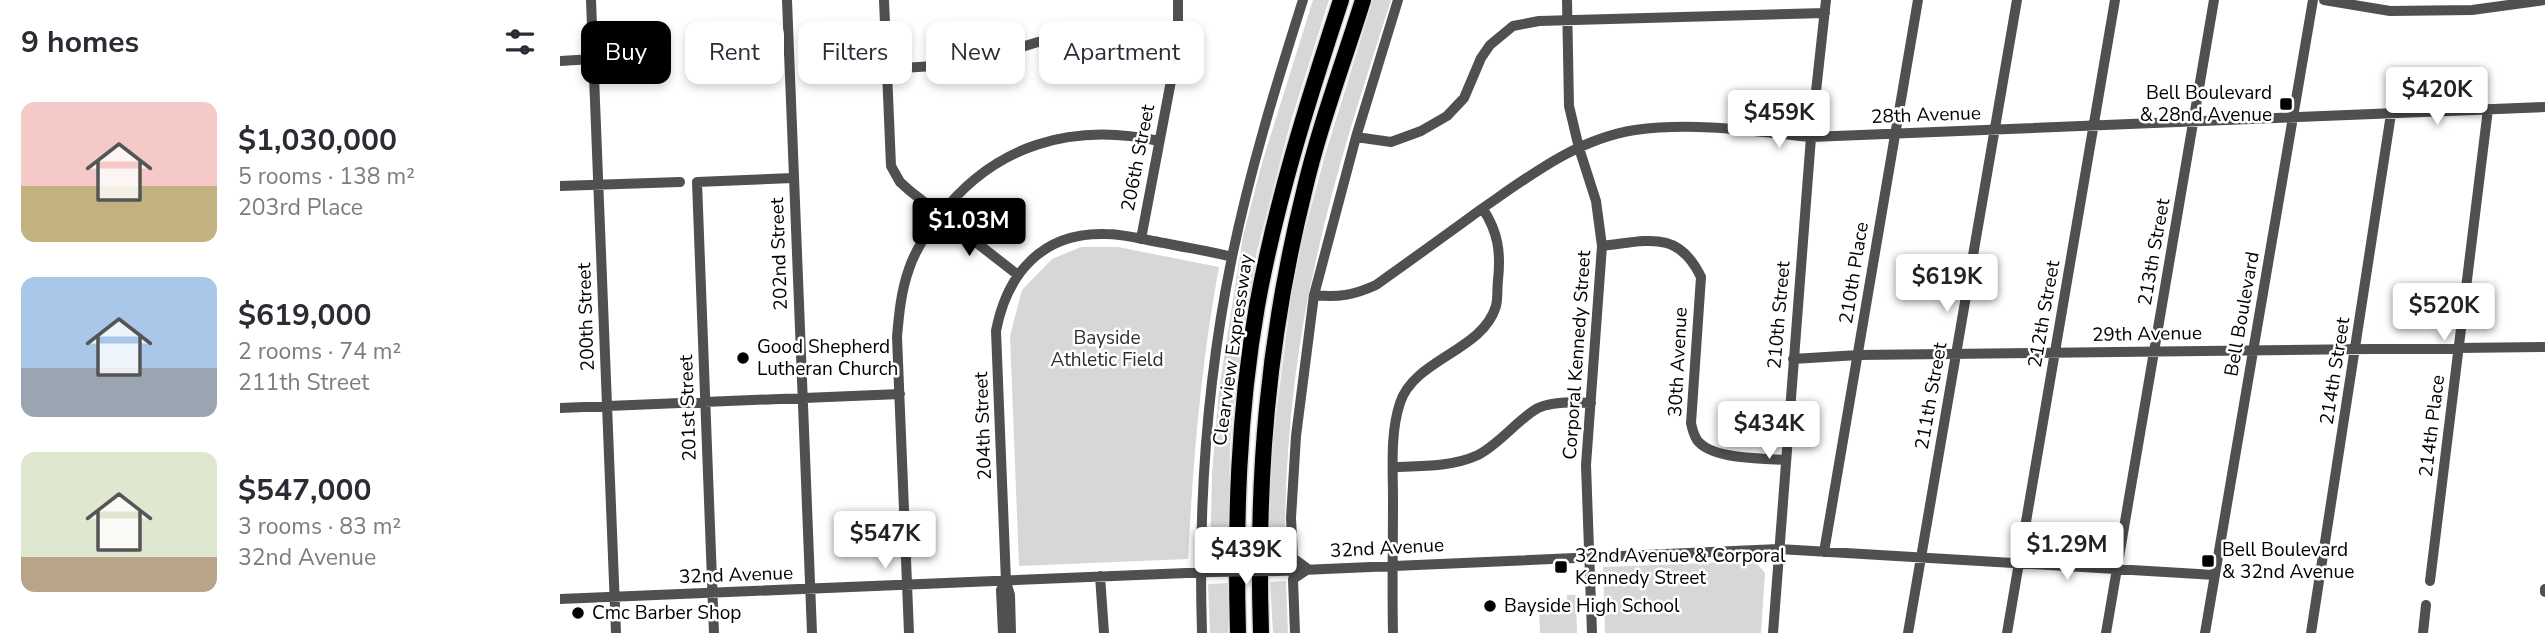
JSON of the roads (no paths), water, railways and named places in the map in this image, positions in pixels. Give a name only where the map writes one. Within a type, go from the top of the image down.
[{"type":"highway","name":"Clearview Expressway","points":[[1238,633],[1237,484],[1257,307],[1283,187],[1341,0]]},
{"type":"highway","name":"Clearview Expressway","points":[[1261,633],[1258,547],[1260,487],[1264,428],[1278,319],[1304,189],[1363,0]]},
{"type":"street","name":"200th Street","points":[[591,0],[592,21]]},
{"type":"street","name":"202nd Street","points":[[787,0],[811,633]]},
{"type":"street","points":[[884,0],[885,21]]},
{"type":"street","name":"206th Street","points":[[1178,0],[1178,21]]},
{"type":"street","name":"Clearview Expressway","points":[[1202,633],[1213,369],[1232,257],[1257,152],[1303,0]]},
{"type":"street","points":[[1295,633],[1293,579],[1308,569],[1293,558],[1291,517],[1296,436],[1314,295],[1356,137],[1398,0]]},
{"type":"street","name":"Corporal Kennedy Street","points":[[1567,0],[1569,106],[1596,201],[1602,246],[1586,464],[1592,633]]},
{"type":"street","name":"210th Street","points":[[1773,633],[1811,137],[1826,0]]},
{"type":"street","name":"210th Place","points":[[1824,552],[1918,0]]},
{"type":"street","name":"211th Street","points":[[1908,633],[2017,0]]},
{"type":"street","name":"212th Street","points":[[2007,633],[2115,0]]},
{"type":"street","name":"213th Street","points":[[2106,633],[2214,0]]},
{"type":"street","name":"Bell Boulevard","points":[[2205,633],[2313,0]]},
{"type":"street","points":[[2324,0],[2390,11],[2472,10],[2545,0]]},
{"type":"street","points":[[1356,137],[1391,142],[1421,131],[1447,116],[1464,98],[1481,58],[1490,45],[1513,26],[1539,21],[1825,13]]},
{"type":"street","points":[[912,67],[966,64],[1039,42]]},
{"type":"street","points":[[784,51],[789,51]]},
{"type":"street","points":[[560,61],[581,60]]},
{"type":"street","name":"200th Street","points":[[594,84],[616,633]]},
{"type":"street","points":[[888,84],[891,166],[900,182],[1018,275],[1034,257],[1050,246],[1067,239],[1107,234],[1232,257]]},
{"type":"street","name":"206th Street","points":[[1141,239],[1171,84]]},
{"type":"street","name":"28th Avenue","points":[[1314,295],[1352,295],[1376,285],[1525,177],[1579,148],[1633,131],[1669,127],[1717,127],[1811,137],[2545,107]]},
{"type":"street","name":"214th Place","points":[[2430,581],[2488,109]]},
{"type":"street","name":"214th Street","points":[[2311,633],[2391,114]]},
{"type":"street","points":[[909,633],[897,337],[902,291],[917,249],[955,195],[973,179],[1022,150],[1075,136],[1110,133],[1160,141]]},
{"type":"street","name":"201st Street","points":[[714,633],[697,181],[793,178]]},
{"type":"street","points":[[560,186],[680,182]]},
{"type":"street","points":[[1393,633],[1393,467],[1397,417],[1405,390],[1427,369],[1480,331],[1496,306],[1500,248],[1491,222],[1483,209]]},
{"type":"street","name":"30th Avenue","points":[[1602,246],[1650,240],[1670,242],[1685,251],[1693,260],[1701,277],[1691,423],[1696,439],[1707,448],[1721,453],[1785,460]]},
{"type":"street","name":"204th Street","points":[[1011,633],[1010,590],[1006,582],[996,331],[1005,297],[1018,275]]},
{"type":"street","name":"29th Avenue","points":[[1793,359],[1858,355],[2545,347]]},
{"type":"street","points":[[560,408],[900,394]]},
{"type":"street","points":[[1393,467],[1461,461],[1479,454],[1537,409],[1573,402],[1591,403]]},
{"type":"street","name":"32nd Avenue","points":[[560,599],[1779,549],[2215,575]]},
{"type":"street","points":[[1100,576],[1104,633]]},
{"type":"street","name":"204th Street","points":[[1003,633],[1002,590],[1006,582]]},
{"type":"street","points":[[2423,633],[2426,605]]},
{"type":"place","name":"Bell Boulevard & 28nd Avenue","points":[[2286,104]]},
{"type":"place","name":"Good Shepherd Lutheran Church","points":[[743,358]]},
{"type":"place","name":"Bell Boulevard & 32nd Avenue","points":[[2208,561]]},
{"type":"place","name":"32nd Avenue & Corporal Kennedy Street","points":[[1561,567]]},
{"type":"place","name":"Bayside High School","points":[[1490,606]]},
{"type":"place","name":"Cmc Barber Shop","points":[[578,613]]},
{"type":"park label","name":"Bayside Athletic Field","points":[[1107,349]]}]
